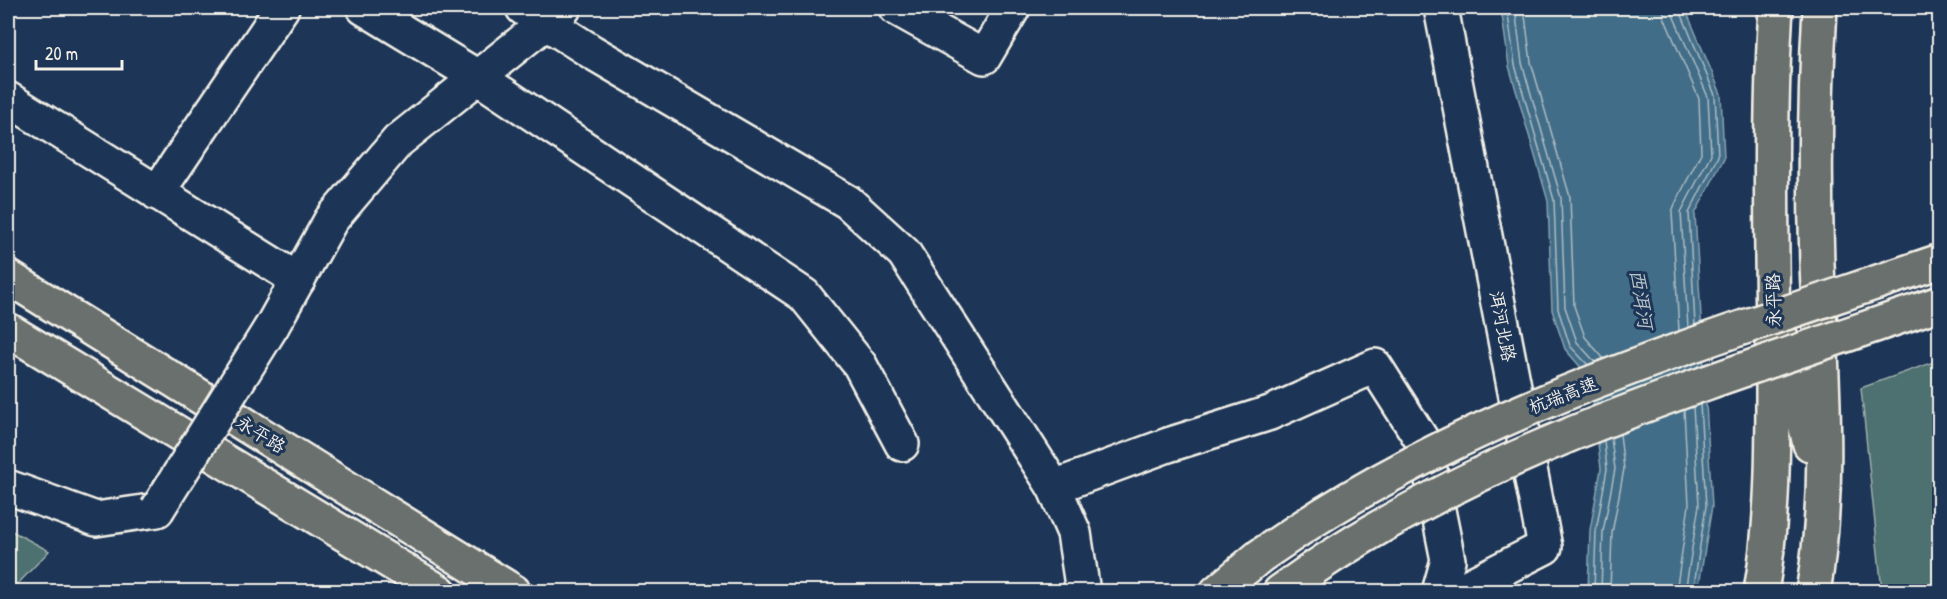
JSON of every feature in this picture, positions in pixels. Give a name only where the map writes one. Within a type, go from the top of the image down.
[{"type":"highway","name":"永平路","points":[[1763,578],[1772,488],[1772,112],[1776,8]]},
{"type":"highway","points":[[1819,584],[1822,406],[1815,178],[1820,8]]},
{"type":"highway","name":"杭瑞高速","points":[[1217,591],[1260,556],[1329,509],[1443,447],[1528,408],[1669,354],[1940,261]]},
{"type":"highway","name":"永平路","points":[[8,276],[514,591]]},
{"type":"highway","points":[[1772,293],[1822,492]]},
{"type":"highway","points":[[1280,591],[1350,544],[1461,483],[1543,446],[1682,392],[1940,303]]},
{"type":"highway","points":[[8,330],[440,591]]},
{"type":"street","points":[[157,193],[282,8]]},
{"type":"street","points":[[364,8],[476,76],[804,295],[860,365],[902,444]]},
{"type":"street","points":[[896,8],[984,57],[1013,8]]},
{"type":"street","name":"洱河北路","points":[[1441,8],[1545,547],[1457,591]]},
{"type":"street","points":[[8,487],[96,519],[157,510],[272,326],[331,220],[398,141],[476,76],[544,13],[592,52],[848,202],[904,253],[1054,487],[1074,533],[1083,591]]},
{"type":"street","points":[[8,99],[298,280]]},
{"type":"street","points":[[1054,487],[1168,445],[1270,413],[1375,366],[1425,445],[1448,560],[1439,591]]},
{"type":"green space","points":[[1939,360],[1939,591],[1882,591],[1861,388]]},
{"type":"green space","points":[[8,529],[49,551],[11,591],[8,591]]},
{"type":"water","name":"西洱河","points":[[1501,8],[1685,8],[1721,94],[1724,158],[1695,214],[1712,506],[1698,591],[1588,591],[1590,530],[1601,469],[1590,378],[1565,349],[1552,310],[1548,201],[1509,66]]}]
